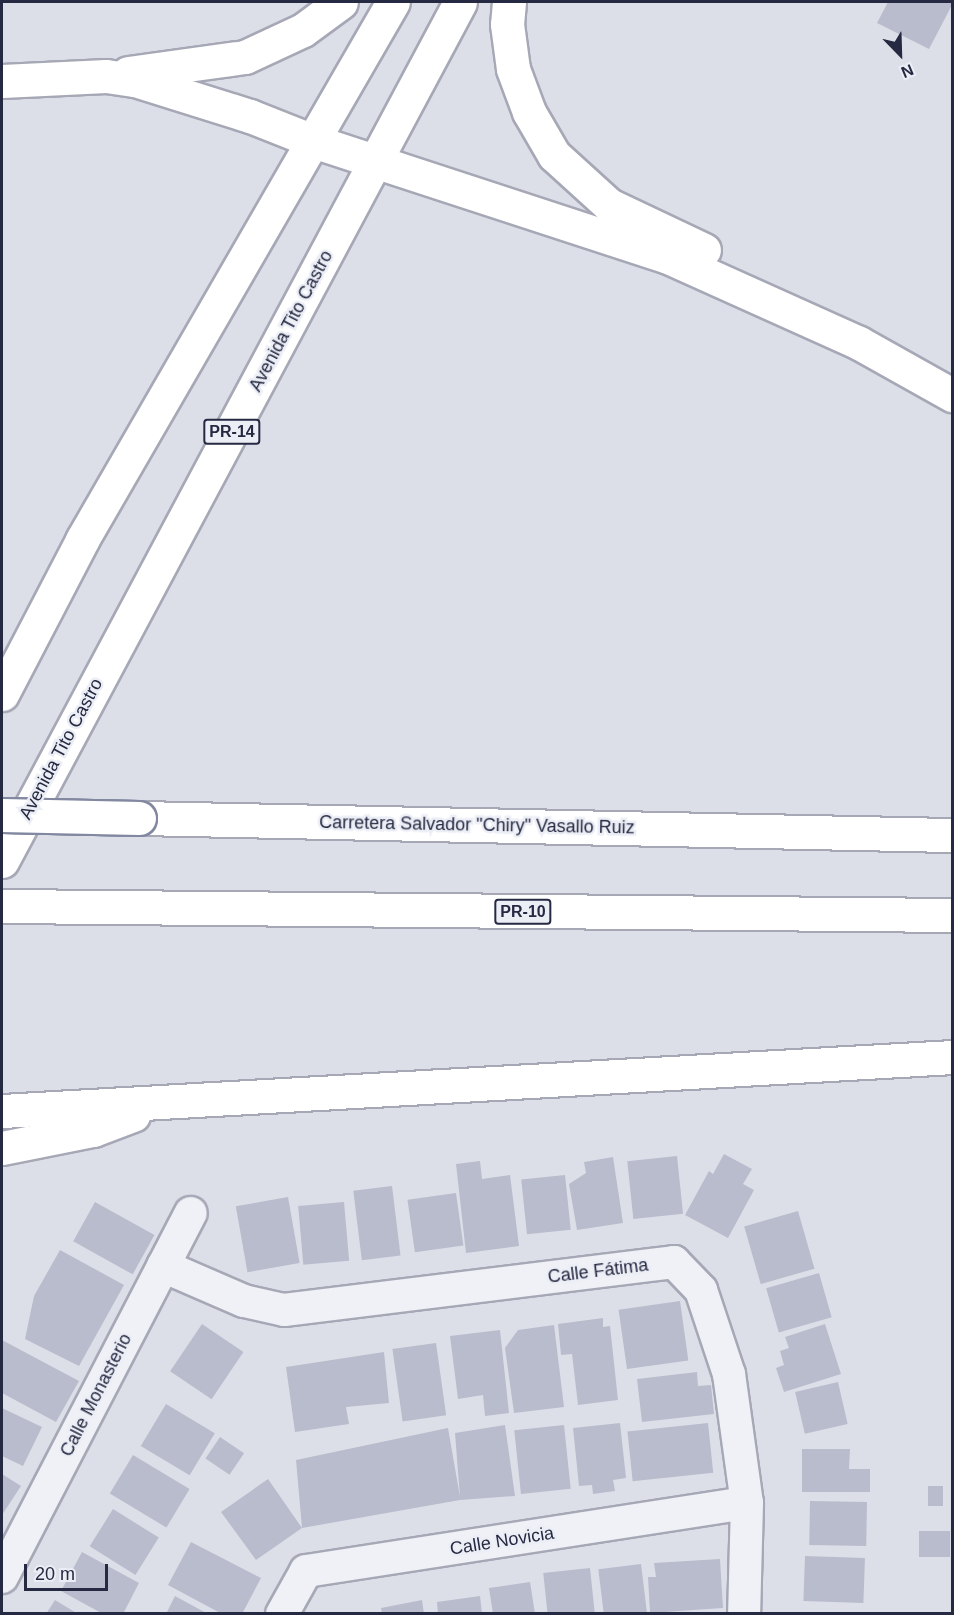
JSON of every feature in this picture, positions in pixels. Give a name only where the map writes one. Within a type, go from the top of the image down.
[{"type":"main road","points":[[2,81],[106,76],[245,57],[303,30],[341,2]]},
{"type":"main road","points":[[2,694],[82,540],[393,2]]},
{"type":"main road","name":"Avenida Tito Castro","points":[[2,861],[287,332],[374,160],[460,2]]},
{"type":"main road","points":[[509,2],[509,47],[519,89],[549,148],[569,172],[609,205],[764,280],[810,319]]},
{"type":"main road","points":[[106,76],[135,80],[250,116],[312,141],[668,257],[810,319],[952,395]]},
{"type":"main road","name":"Carretera Salvador \"Chiry\" Vasallo Ruiz","points":[[2,815],[952,835]]},
{"type":"main road","name":"PR-10","points":[[2,906],[952,915]]},
{"type":"main road","points":[[2,1111],[952,1057]]},
{"type":"main road","points":[[842,1062],[924,1077],[952,1077]]},
{"type":"main road","points":[[2,1148],[93,1130],[167,1103]]},
{"type":"street","name":"Calle Monasterio","points":[[2,1577],[191,1212]]},
{"type":"street","name":"Calle Fátima","points":[[163,1266],[244,1301],[284,1310],[674,1262],[701,1290],[729,1374],[747,1503],[744,1614]]},
{"type":"street","name":"Calle Novicia","points":[[282,1614],[306,1571],[747,1503]]},
{"type":"building","points":[[888,2],[952,2],[952,5],[929,49],[877,23]]},
{"type":"building","points":[[724,1154],[752,1169],[743,1184],[754,1190],[728,1238],[685,1215],[709,1171],[713,1174]]},
{"type":"building","points":[[677,1156],[683,1214],[633,1219],[627,1161]]},
{"type":"building","points":[[613,1157],[623,1223],[577,1230],[569,1184],[586,1173],[584,1162]]},
{"type":"building","points":[[480,1161],[482,1179],[510,1175],[519,1246],[466,1253],[456,1164]]},
{"type":"building","points":[[565,1175],[571,1230],[527,1234],[521,1180]]},
{"type":"building","points":[[392,1186],[401,1255],[362,1260],[353,1191]]},
{"type":"building","points":[[456,1193],[463,1245],[415,1252],[407,1200]]},
{"type":"building","points":[[288,1197],[300,1263],[247,1272],[236,1206]]},
{"type":"building","points":[[95,1202],[154,1235],[133,1274],[73,1241]]},
{"type":"building","points":[[344,1202],[349,1261],[303,1265],[298,1206]]},
{"type":"building","points":[[798,1211],[815,1269],[761,1284],[744,1226]]},
{"type":"building","points":[[60,1250],[124,1285],[79,1366],[25,1339],[34,1296]]},
{"type":"building","points":[[819,1273],[832,1317],[779,1332],[766,1288]]},
{"type":"building","points":[[680,1301],[688,1360],[627,1369],[619,1310]]},
{"type":"building","points":[[603,1318],[603,1327],[610,1326],[618,1400],[578,1405],[572,1354],[561,1355],[558,1324]]},
{"type":"building","points":[[202,1324],[243,1352],[212,1399],[170,1371]]},
{"type":"building","points":[[825,1324],[841,1374],[784,1392],[776,1368],[784,1365],[780,1351],[789,1348],[785,1337]]},
{"type":"building","points":[[554,1325],[564,1407],[514,1413],[505,1348],[518,1330]]},
{"type":"building","points":[[500,1330],[509,1413],[485,1416],[483,1395],[458,1399],[450,1336]]},
{"type":"building","points":[[2,1340],[79,1381],[56,1422],[2,1393]]},
{"type":"building","points":[[436,1343],[446,1415],[403,1421],[392,1349]]},
{"type":"building","points":[[384,1352],[389,1403],[346,1407],[349,1424],[295,1432],[286,1367]]},
{"type":"building","points":[[697,1372],[698,1386],[711,1385],[714,1414],[642,1422],[637,1379]]},
{"type":"building","points":[[838,1382],[848,1424],[805,1434],[795,1392]]},
{"type":"building","points":[[166,1404],[215,1433],[190,1475],[141,1446]]},
{"type":"building","points":[[2,1408],[42,1427],[23,1466],[2,1456]]},
{"type":"building","points":[[620,1423],[626,1478],[613,1480],[615,1491],[593,1494],[592,1485],[579,1486],[573,1428]]},
{"type":"building","points":[[708,1423],[713,1473],[633,1481],[627,1431]]},
{"type":"building","points":[[505,1425],[515,1496],[460,1500],[302,1528],[296,1460],[448,1428],[460,1497],[455,1433]]},
{"type":"building","points":[[564,1425],[571,1489],[521,1494],[514,1430]]},
{"type":"building","points":[[220,1437],[244,1453],[230,1475],[205,1459]]},
{"type":"building","points":[[802,1449],[850,1449],[849,1469],[870,1469],[870,1492],[802,1492]]},
{"type":"building","points":[[133,1455],[190,1489],[166,1528],[110,1494]]},
{"type":"building","points":[[2,1474],[21,1486],[2,1515]]},
{"type":"building","points":[[268,1479],[302,1528],[256,1560],[221,1512]]},
{"type":"building","points":[[928,1486],[943,1486],[943,1506],[928,1506]]},
{"type":"building","points":[[810,1501],[867,1502],[866,1546],[809,1545]]},
{"type":"building","points":[[113,1509],[159,1538],[135,1575],[90,1546]]},
{"type":"building","points":[[919,1531],[950,1531],[950,1557],[919,1557]]},
{"type":"building","points":[[191,1542],[261,1578],[242,1614],[222,1614],[168,1585]]},
{"type":"building","points":[[82,1552],[139,1583],[123,1614],[103,1614],[61,1591]]},
{"type":"building","points":[[805,1556],[865,1558],[863,1603],[803,1601]]},
{"type":"building","points":[[720,1559],[723,1608],[650,1613],[648,1577],[656,1577],[654,1563]]},
{"type":"building","points":[[641,1564],[647,1614],[604,1614],[598,1569]]},
{"type":"building","points":[[590,1568],[595,1614],[548,1614],[543,1573]]},
{"type":"building","points":[[530,1582],[535,1614],[493,1614],[489,1588]]},
{"type":"building","points":[[175,1596],[208,1614],[166,1614]]},
{"type":"building","points":[[480,1596],[482,1614],[438,1614],[437,1602]]},
{"type":"building","points":[[55,1600],[78,1614],[46,1614]]},
{"type":"building","points":[[422,1600],[424,1614],[382,1614],[381,1608]]}]
